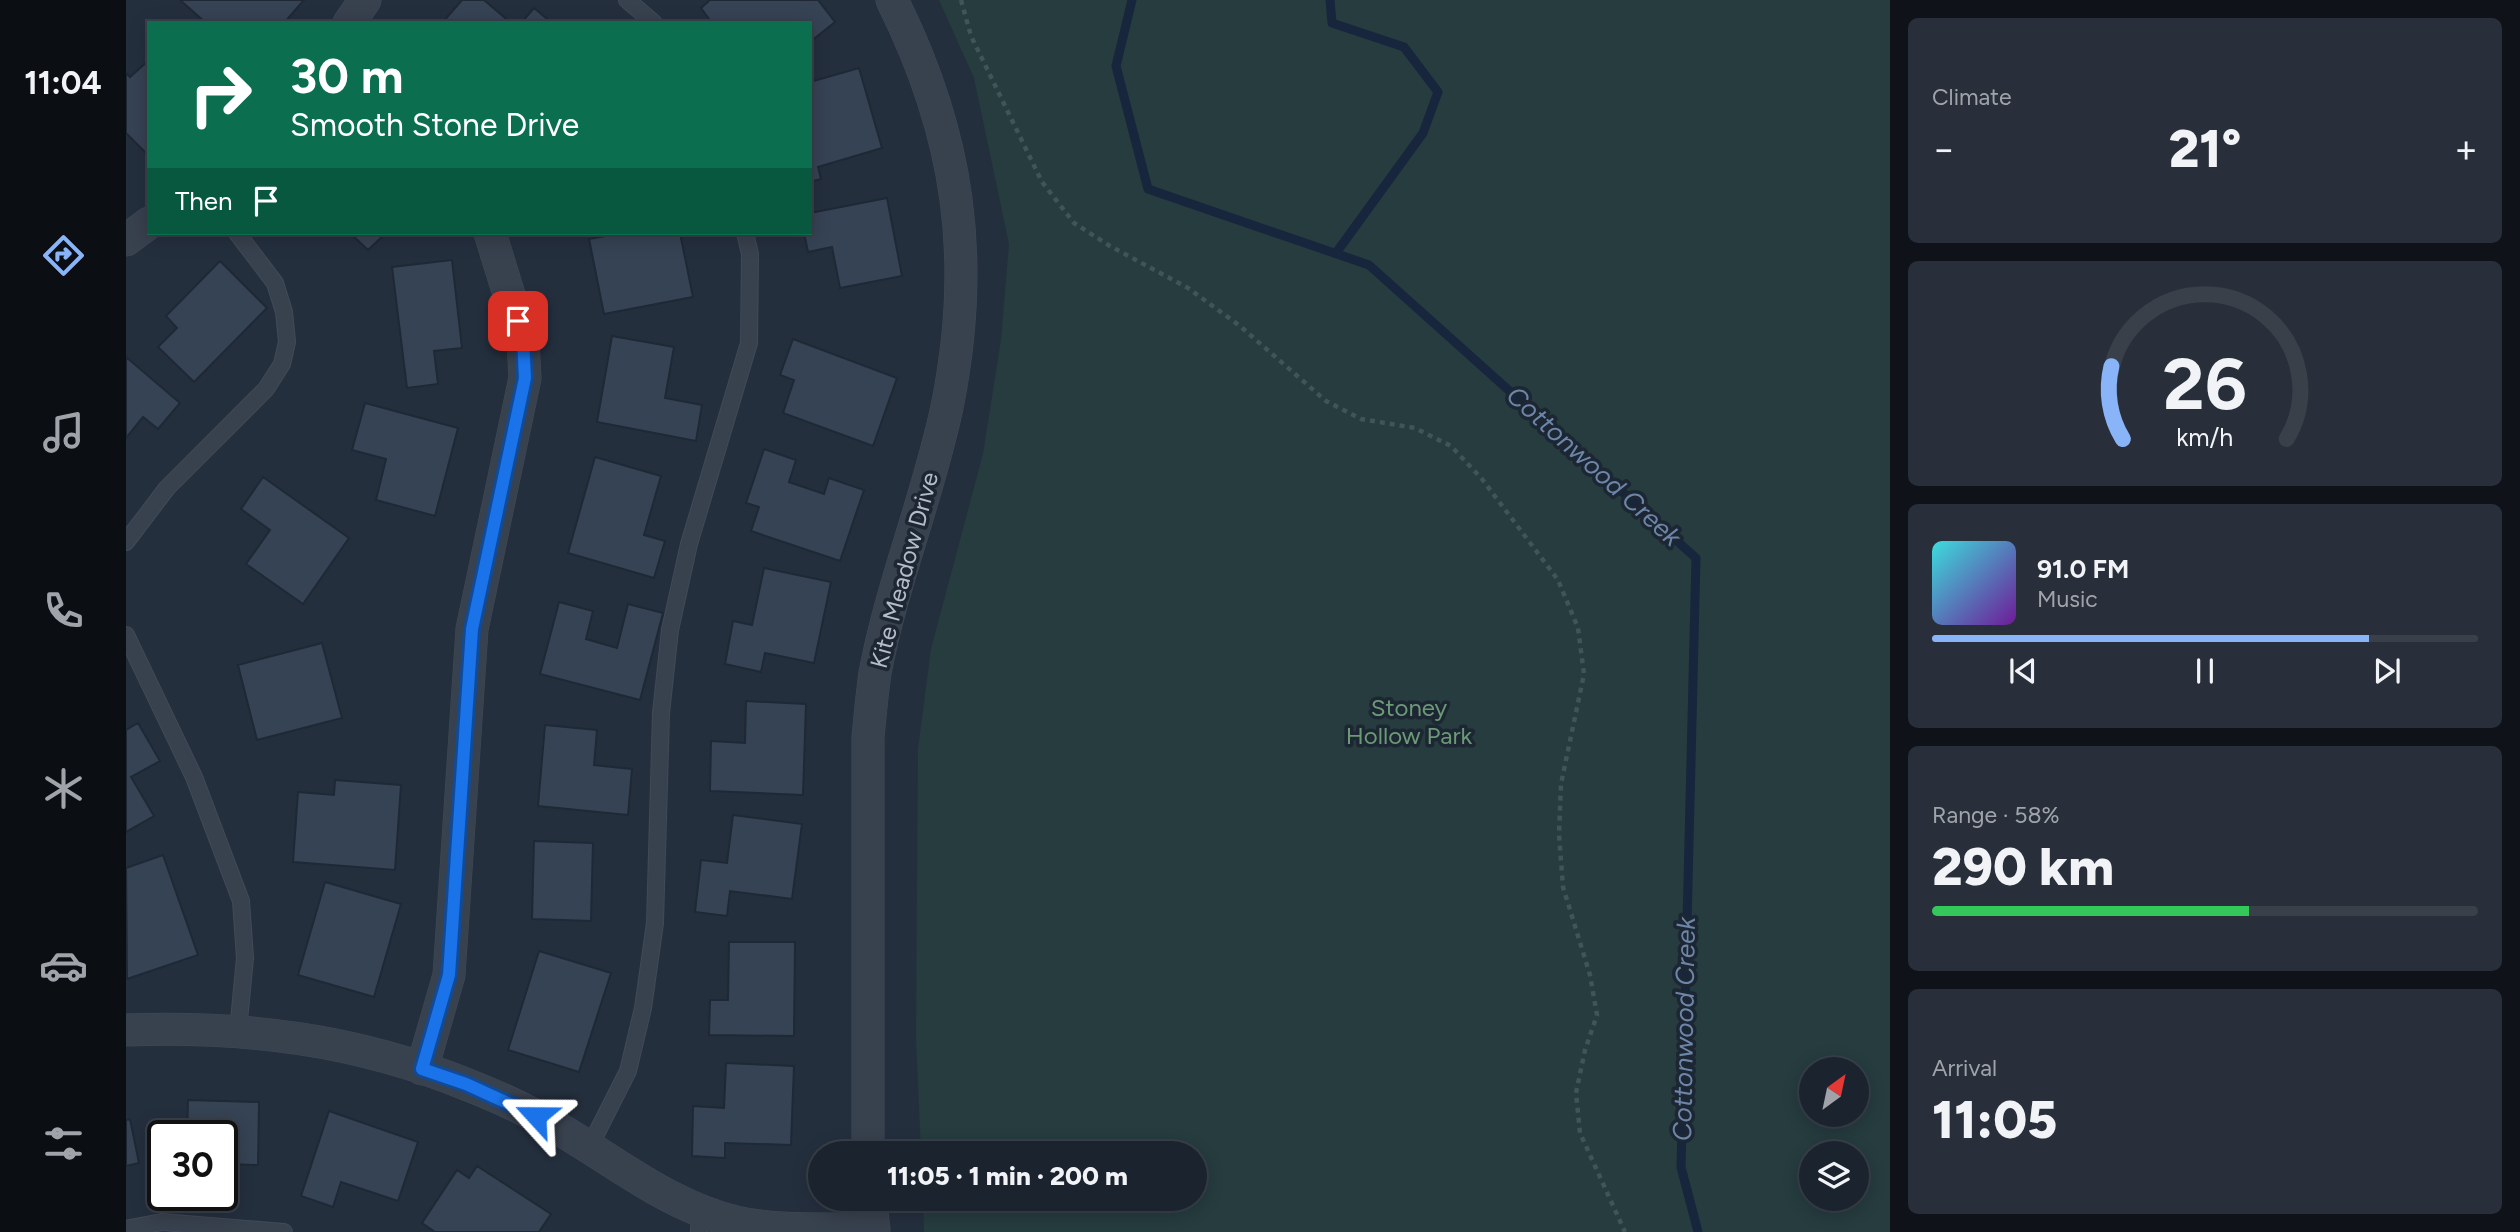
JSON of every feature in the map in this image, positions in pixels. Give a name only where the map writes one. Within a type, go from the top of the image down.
[{"type":"street","points":[[350,21],[365,0]]},
{"type":"street","name":"Kite Meadow Drive","points":[[868,1141],[868,737],[881,650],[946,408],[956,355],[961,290],[960,232],[946,138],[932,89],[892,0]]},
{"type":"street","points":[[126,240],[147,224]]},
{"type":"street","points":[[422,1069],[449,975],[472,629],[525,378],[523,340],[491,235]]},
{"type":"street","points":[[126,1030],[190,1028],[301,1036],[349,1046],[422,1069],[466,1084],[536,1116],[699,1222],[737,1222],[771,1227],[873,1220]]},
{"type":"lane","points":[[626,0],[652,21]]},
{"type":"lane","points":[[126,542],[167,488],[266,389],[282,364],[287,342],[284,312],[275,283],[239,235]]},
{"type":"lane","points":[[589,1148],[628,1071],[643,1008],[655,923],[661,713],[670,629],[689,544],[749,343],[750,254],[745,235]]},
{"type":"lane","points":[[126,635],[194,777],[241,901],[245,958],[238,1031]]},
{"type":"lane","points":[[126,1229],[162,1222],[284,1232]]},
{"type":"path","points":[[961,0],[971,36],[1036,170],[1074,223],[1188,288],[1240,326],[1326,401],[1361,419],[1415,428],[1451,446],[1482,479],[1513,524],[1558,580],[1578,628],[1584,674],[1561,784],[1559,834],[1563,887],[1590,975],[1597,1015],[1585,1050],[1576,1093],[1578,1120],[1580,1133],[1625,1232]]},
{"type":"green space","name":"Stoney Hollow Park","points":[[939,0],[1890,0],[1890,1232],[924,1232],[923,1211],[1207,1211],[1207,1141],[920,1141],[916,1036],[918,749],[931,649],[983,454],[1001,340],[1009,244],[974,78]]},
{"type":"building","points":[[180,0],[304,0],[286,21],[204,21]]},
{"type":"building","points":[[462,0],[484,0],[509,21],[444,21]]},
{"type":"building","points":[[710,0],[818,0],[835,22],[812,40],[812,21],[711,21],[701,8]]},
{"type":"building","points":[[534,8],[550,21],[523,21]]},
{"type":"building","points":[[147,62],[147,154],[126,133],[126,73],[130,77]]},
{"type":"building","points":[[859,68],[882,148],[818,167],[821,179],[812,181],[812,81]]},
{"type":"building","points":[[887,198],[902,276],[840,288],[832,247],[808,252],[804,235],[812,235],[812,213]]},
{"type":"building","points":[[352,235],[384,235],[368,250]]},
{"type":"building","points":[[611,235],[680,235],[693,297],[604,314],[589,239]]},
{"type":"building","points":[[452,260],[462,348],[434,351],[438,384],[407,388],[392,267]]},
{"type":"building","points":[[220,261],[267,308],[194,382],[158,347],[177,328],[166,316]]},
{"type":"building","points":[[612,336],[674,347],[665,398],[702,405],[696,441],[597,422]]},
{"type":"building","points":[[793,339],[897,378],[873,446],[783,413],[794,380],[780,375]]},
{"type":"building","points":[[126,357],[180,403],[158,429],[143,417],[126,438]]},
{"type":"building","points":[[365,403],[458,428],[435,516],[376,500],[386,459],[352,450]]},
{"type":"building","points":[[764,449],[796,460],[789,482],[824,494],[829,478],[864,490],[840,561],[751,531],[759,507],[746,503]]},
{"type":"building","points":[[595,457],[661,476],[644,535],[665,541],[654,578],[568,553]]},
{"type":"building","points":[[263,477],[349,538],[303,604],[246,564],[270,530],[241,509]]},
{"type":"building","points":[[764,568],[831,582],[814,663],[765,653],[761,672],[725,664],[733,621],[752,625]]},
{"type":"building","points":[[559,602],[593,611],[586,639],[617,648],[628,604],[663,613],[640,700],[540,674]]},
{"type":"building","points":[[322,643],[342,718],[257,740],[238,665]]},
{"type":"building","points":[[746,701],[806,704],[803,795],[710,791],[711,741],[745,743]]},
{"type":"building","points":[[138,723],[160,761],[131,777],[154,816],[126,832],[126,730]]},
{"type":"building","points":[[545,725],[597,730],[594,765],[632,769],[628,815],[538,806]]},
{"type":"building","points":[[335,780],[401,785],[395,870],[293,862],[298,792],[334,795]]},
{"type":"building","points":[[733,815],[802,824],[792,899],[730,891],[727,916],[695,912],[701,860],[727,863]]},
{"type":"building","points":[[534,841],[593,843],[591,921],[532,919]]},
{"type":"building","points":[[163,855],[198,955],[127,979],[126,868]]},
{"type":"building","points":[[325,882],[401,904],[374,997],[298,975]]},
{"type":"building","points":[[729,942],[795,942],[794,1036],[709,1035],[710,1000],[728,1000]]},
{"type":"building","points":[[539,951],[611,973],[579,1072],[508,1050]]},
{"type":"building","points":[[726,1063],[794,1066],[791,1145],[725,1143],[725,1158],[692,1156],[693,1106],[724,1108]]},
{"type":"building","points":[[188,1100],[259,1102],[258,1165],[238,1164],[238,1120],[187,1120]]},
{"type":"building","points":[[329,1111],[418,1142],[398,1201],[341,1182],[333,1207],[301,1196]]},
{"type":"building","points":[[130,1119],[139,1163],[126,1166],[126,1120]]},
{"type":"building","points":[[477,1166],[551,1214],[539,1232],[435,1232],[422,1223],[457,1170],[469,1178]]},
{"type":"waterway","name":"Cottonwood Creek","points":[[1132,0],[1116,66],[1148,189],[1369,265],[1696,558],[1681,1167],[1698,1232]]},
{"type":"waterway","points":[[1330,0],[1332,23],[1404,47],[1438,92],[1423,133],[1336,253]]},
{"type":"route","points":[[518,321],[523,340],[525,378],[472,629],[449,975],[440,1014],[422,1069],[466,1084],[536,1116]]}]
